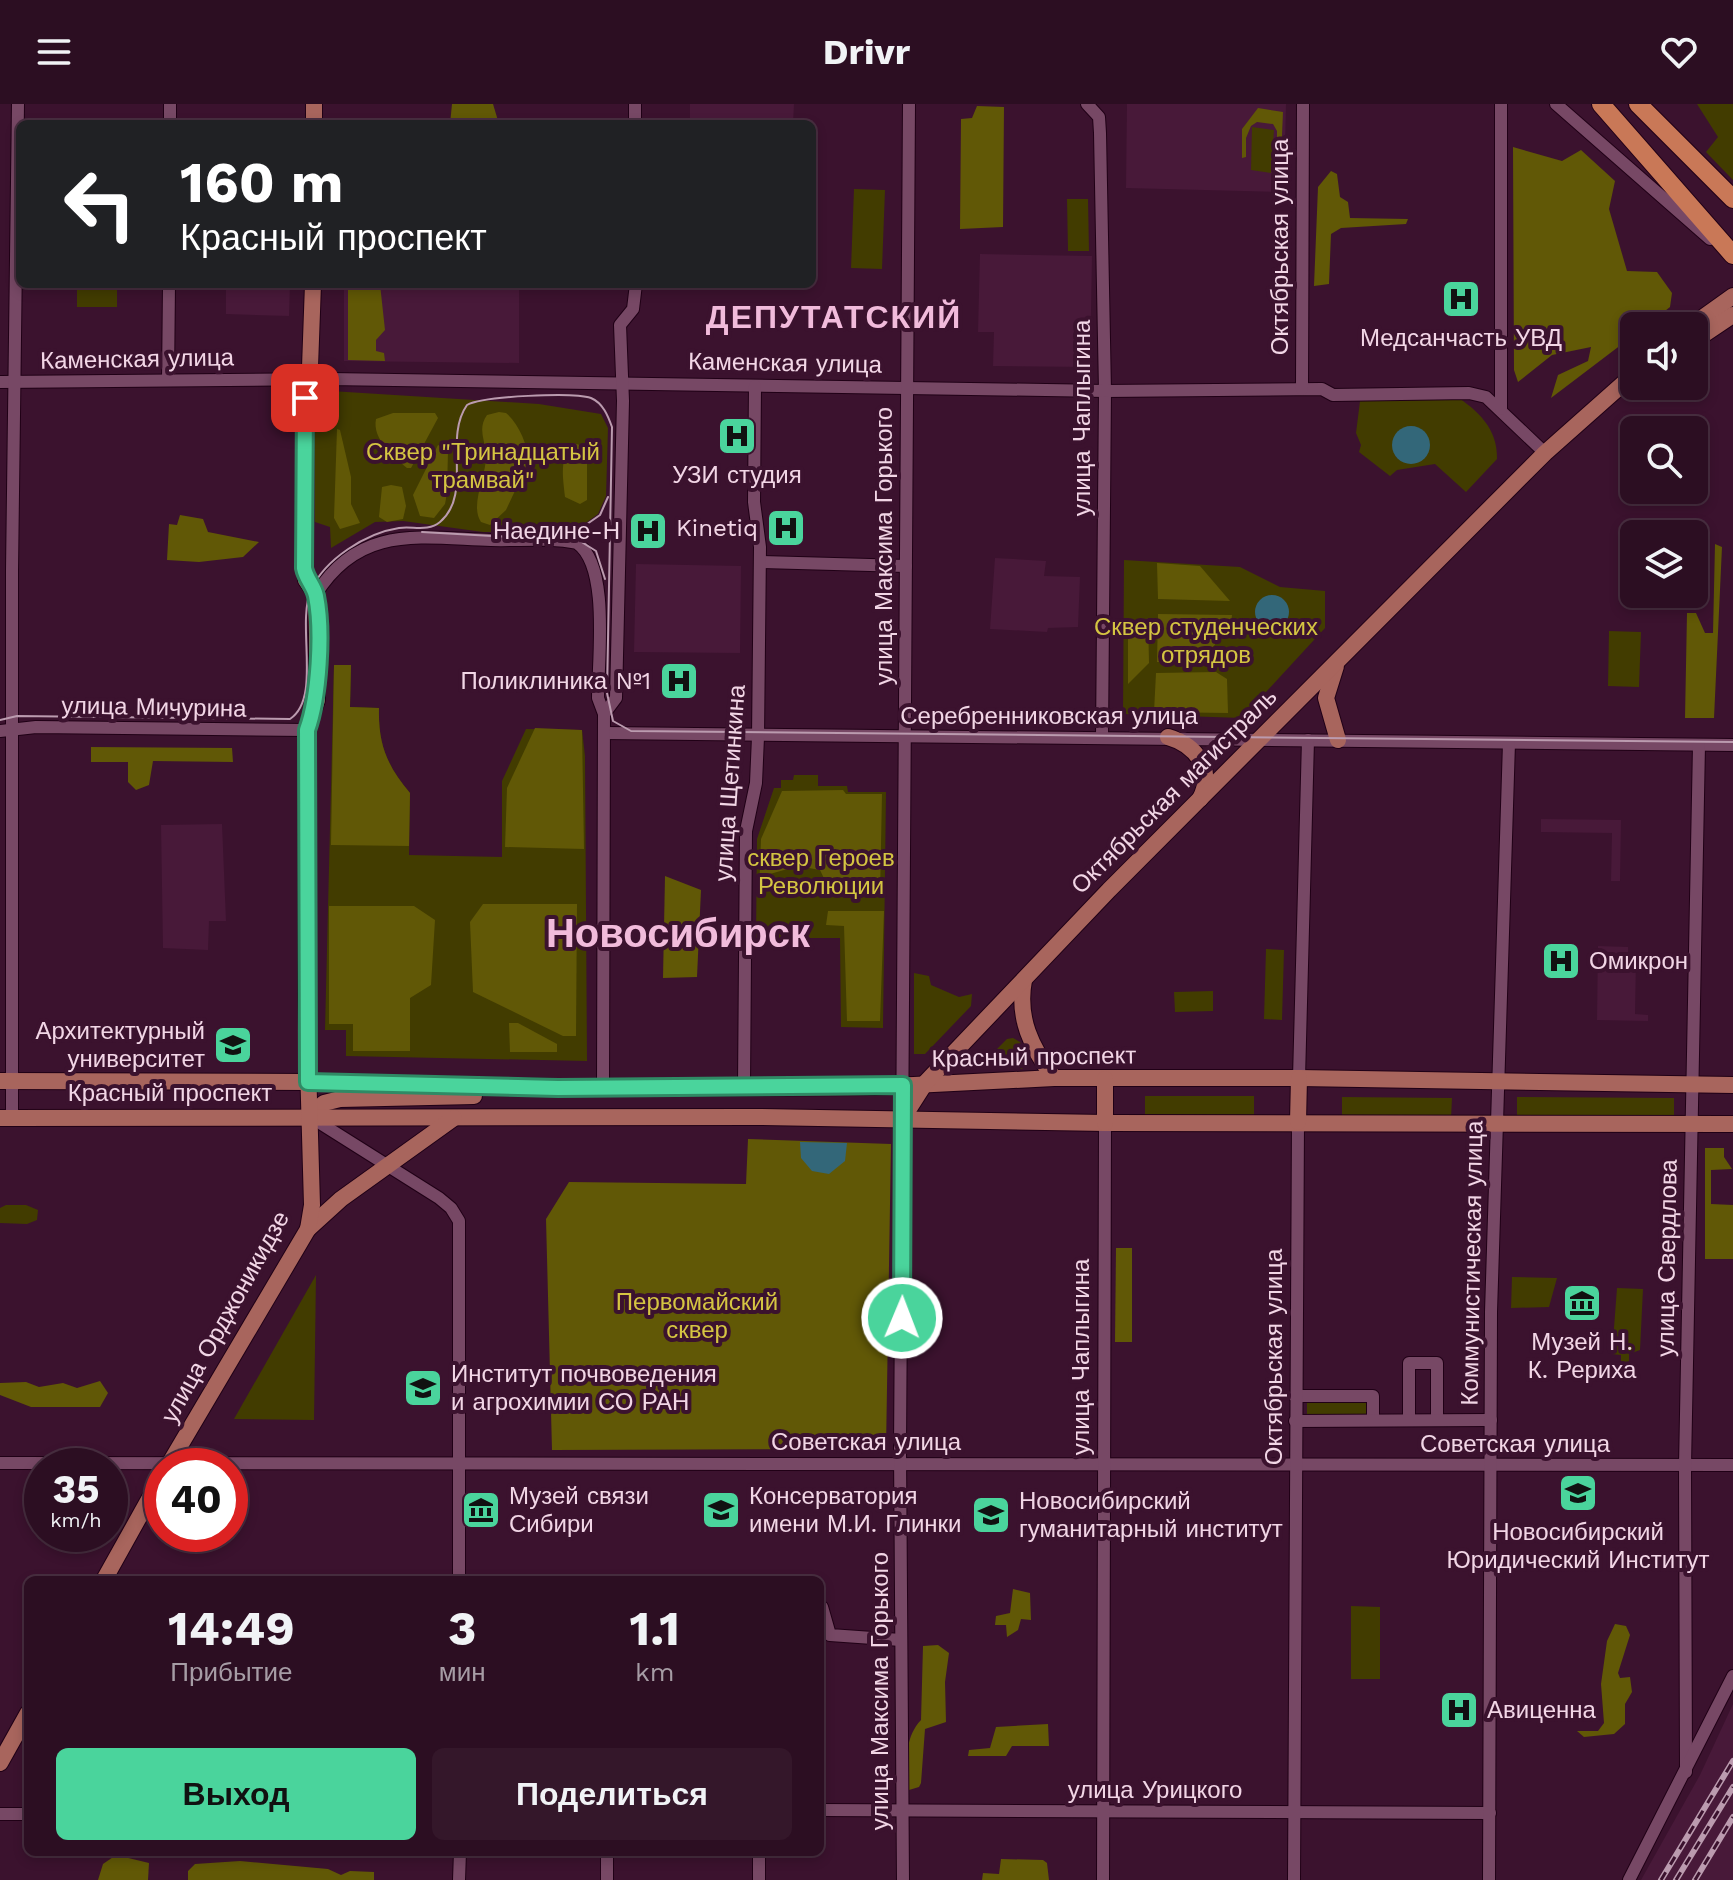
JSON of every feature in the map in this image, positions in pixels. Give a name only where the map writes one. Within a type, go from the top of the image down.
[{"type":"highway","points":[[1601,104],[1733,257]]},
{"type":"highway","points":[[1638,104],[1733,199]]},
{"type":"main road","name":"улица Орджоникидзе","points":[[178,1448],[308,1229],[312,1205],[308,1082],[307,730],[317,700],[316,594],[306,580],[304,568],[305,379],[310,367],[313,288]]},
{"type":"main road","points":[[1708,320],[1733,296]]},
{"type":"main road","points":[[1708,326],[1733,315]]},
{"type":"main road","name":"Октябрьская магистраль","points":[[903,1118],[926,1082],[1025,978],[1545,453],[1620,386]]},
{"type":"main road","points":[[1338,660],[1326,698],[1338,740]]},
{"type":"main road","points":[[1168,737],[1183,741],[1202,761],[1206,777],[1199,802]]},
{"type":"main road","points":[[1025,978],[1019,1005],[1028,1034],[1054,1078]]},
{"type":"main road","name":"Красный проспект","points":[[6,1081],[308,1082],[603,1088],[903,1085],[1054,1078],[1299,1078],[1733,1085]]},
{"type":"main road","points":[[1298,1122],[1299,1078]]},
{"type":"main road","points":[[1105,1079],[1105,1123]]},
{"type":"main road","points":[[309,1116],[324,1103],[340,1099],[467,1096],[535,1088]]},
{"type":"main road","name":"Красный проспект","points":[[6,1118],[903,1118],[1105,1123],[1733,1124]]},
{"type":"main road","points":[[308,1229],[389,1163],[454,1118]]},
{"type":"main road","name":"улица Орджоникидзе","points":[[106,1576],[144,1508]]},
{"type":"main road","points":[[0,1763],[24,1720]]},
{"type":"street","name":"улица Максима Горького","points":[[903,1880],[900,1464],[909,104]]},
{"type":"street","name":"улица Чаплыгина","points":[[1087,104],[1099,117],[1100,126],[1105,391],[1102,737]]},
{"type":"street","name":"Октябрьская улица","points":[[1302,389],[1303,104]]},
{"type":"street","points":[[1501,104],[1501,409]]},
{"type":"street","points":[[1556,104],[1733,257]]},
{"type":"street","points":[[6,1118],[6,731],[16,243]]},
{"type":"street","points":[[168,380],[169,288]]},
{"type":"street","points":[[604,714],[616,698],[623,383],[619,371],[620,325],[633,309],[636,288]]},
{"type":"street","name":"Каменская улица","points":[[0,382],[305,379],[1105,391],[1322,389],[1333,395],[1469,393],[1486,397],[1545,453]]},
{"type":"street","name":"улица Щетинкина","points":[[744,1086],[746,831],[756,783],[758,737],[760,562],[754,502],[755,386]]},
{"type":"street","points":[[316,594],[331,570],[354,553],[389,539],[577,543],[588,550],[597,582],[598,698],[604,714],[605,733],[603,1088]]},
{"type":"street","points":[[760,562],[906,566]]},
{"type":"street","name":"улица Мичурина","points":[[6,731],[36,727],[307,730]]},
{"type":"street","name":"Серебренниковская улица","points":[[605,733],[1733,745]]},
{"type":"street","points":[[1299,1078],[1308,740]]},
{"type":"street","name":"Коммунистическая улица","points":[[1489,1880],[1496,1125],[1509,743]]},
{"type":"street","name":"улица Свердлова","points":[[1686,1772],[1685,1466],[1699,745]]},
{"type":"street","points":[[309,1116],[389,1163],[439,1198],[456,1215],[459,1576]]},
{"type":"street","name":"Октябрьская улица","points":[[1294,1880],[1298,1122]]},
{"type":"street","name":"улица Чаплыгина","points":[[1103,1880],[1105,1123]]},
{"type":"street","points":[[1409,1420],[1409,1363],[1437,1363],[1437,1420]]},
{"type":"street","points":[[1295,1396],[1373,1396],[1373,1420]]},
{"type":"street","points":[[1295,1421],[1491,1420]]},
{"type":"street","name":"Советская улица","points":[[0,1463],[144,1468]]},
{"type":"street","name":"Советская улица","points":[[248,1468],[458,1464],[1733,1465]]},
{"type":"street","points":[[824,1607],[837,1608]]},
{"type":"street","points":[[824,1616],[830,1635],[901,1640]]},
{"type":"street","points":[[1629,1880],[1733,1676]]},
{"type":"street","name":"улица Урицкого","points":[[824,1810],[1490,1813]]},
{"type":"street","points":[[0,1814],[24,1814]]},
{"type":"street","points":[[459,1880],[460,1856]]},
{"type":"street","points":[[607,1856],[607,1880]]},
{"type":"street","points":[[759,1856],[759,1880]]},
{"type":"shaded area","points":[[690,104],[794,104],[793,120],[690,120]]},
{"type":"shaded area","points":[[1127,104],[1286,104],[1284,192],[1126,188]]},
{"type":"shaded area","points":[[980,254],[1092,256],[1090,367],[993,366],[994,332],[978,332]]},
{"type":"shaded area","points":[[226,288],[290,288],[289,316],[226,314]]},
{"type":"shaded area","points":[[344,288],[519,288],[519,363],[344,361]]},
{"type":"shaded area","points":[[995,558],[1046,561],[1044,576],[1080,577],[1078,627],[1048,628],[1047,632],[990,629]]},
{"type":"shaded area","points":[[636,564],[741,566],[740,653],[634,652]]},
{"type":"shaded area","points":[[1541,819],[1621,820],[1620,881],[1611,881],[1612,833],[1541,832]]},
{"type":"shaded area","points":[[222,824],[226,921],[209,921],[208,950],[163,948],[161,825]]},
{"type":"shaded area","points":[[1598,946],[1628,947],[1628,960],[1636,960],[1635,1014],[1648,1015],[1648,1021],[1597,1020]]},
{"type":"shaded area","points":[[1733,1704],[1733,1880],[1641,1880],[1700,1775]]},
{"type":"green space","points":[[452,104],[493,104],[498,120],[450,120]]},
{"type":"green space","points":[[1697,104],[1733,104],[1733,180],[1706,152],[1718,137]]},
{"type":"green space","points":[[977,106],[1004,107],[1003,227],[960,229],[961,119],[972,118]]},
{"type":"green space","points":[[1258,108],[1283,112],[1281,158],[1277,155],[1277,131],[1273,124],[1257,122],[1251,126],[1246,138],[1246,157],[1242,158],[1242,129]]},
{"type":"green space","points":[[1252,127],[1274,130],[1271,173],[1251,170]]},
{"type":"green space","points":[[1513,147],[1562,161],[1581,150],[1615,181],[1609,209],[1627,271],[1657,272],[1672,293],[1670,307],[1664,312],[1620,312],[1620,346],[1551,398],[1558,375],[1588,361],[1591,347],[1552,355],[1518,382],[1514,370]]},
{"type":"green space","points":[[1331,171],[1337,174],[1340,197],[1348,202],[1350,218],[1408,219],[1406,224],[1341,228],[1331,234],[1329,284],[1314,286],[1318,187]]},
{"type":"green space","points":[[854,189],[885,190],[882,269],[851,268]]},
{"type":"green space","points":[[1067,199],[1088,199],[1089,251],[1068,251]]},
{"type":"green space","points":[[77,288],[117,288],[117,307],[77,307]]},
{"type":"green space","points":[[348,288],[380,288],[385,330],[376,340],[376,351],[384,353],[385,361],[348,360]]},
{"type":"green space","name":"Сквер \"Тринадцатый трамвай\"","points":[[315,390],[539,404],[601,414],[608,428],[606,496],[598,514],[573,532],[483,532],[403,521],[375,522],[331,548],[330,527],[315,522]]},
{"type":"green space","points":[[1454,395],[1485,421],[1494,438],[1497,459],[1466,492],[1435,464],[1397,470],[1390,476],[1359,452],[1361,445],[1356,433],[1360,401]],"holes":[[[1416,427],[1426,434],[1407,463],[1396,457],[1393,440],[1400,430]]]},
{"type":"green space","points":[[393,413],[435,413],[438,418],[411,468],[407,468],[390,452],[377,433],[376,419]]},
{"type":"green space","points":[[506,413],[519,429],[528,463],[506,510],[490,525],[481,522],[477,507],[486,461],[482,429],[487,415]]},
{"type":"green space","points":[[337,429],[340,430],[351,477],[351,504],[360,523],[340,529],[334,518]]},
{"type":"green space","points":[[573,443],[587,447],[587,500],[580,504],[565,497],[564,462]]},
{"type":"green space","points":[[438,445],[448,450],[445,504],[434,518],[420,516],[413,495]]},
{"type":"green space","points":[[382,487],[402,487],[406,506],[403,519],[387,522],[379,517]]},
{"type":"green space","points":[[180,515],[203,519],[208,532],[259,542],[243,557],[199,562],[167,560],[169,524],[177,525]]},
{"type":"green space","points":[[1715,544],[1722,547],[1714,718],[1685,718],[1687,613],[1696,613],[1705,633],[1713,633]]},
{"type":"green space","name":"Сквер студенческих отрядов","points":[[1124,560],[1240,567],[1280,587],[1325,591],[1325,628],[1242,718],[1123,714]]},
{"type":"green space","points":[[1157,563],[1200,566],[1230,601],[1158,599]]},
{"type":"green space","points":[[1158,614],[1232,615],[1231,623],[1202,662],[1157,662]]},
{"type":"green space","points":[[1148,618],[1149,663],[1128,684],[1128,630]]},
{"type":"green space","points":[[1609,631],[1641,632],[1639,687],[1608,686]]},
{"type":"green space","points":[[334,665],[351,665],[350,707],[379,708],[382,744],[395,773],[410,793],[409,855],[502,857],[502,781],[526,729],[582,730],[585,756],[587,1061],[346,1056],[346,1030],[325,1030]]},
{"type":"green space","points":[[334,665],[351,665],[350,707],[379,708],[382,744],[395,773],[410,793],[409,846],[331,845]]},
{"type":"green space","points":[[1216,672],[1227,679],[1228,713],[1154,712],[1156,673]]},
{"type":"green space","points":[[535,728],[582,730],[584,849],[505,847],[507,788]]},
{"type":"green space","points":[[91,747],[232,748],[233,762],[153,761],[149,785],[136,790],[128,782],[128,762],[91,762]]},
{"type":"green space","name":"сквер Героев Революции","points":[[794,775],[818,775],[818,786],[847,786],[848,792],[886,792],[883,1028],[841,1027],[840,938],[756,938],[757,839],[774,788],[781,788],[781,780],[793,780]]},
{"type":"green space","points":[[843,790],[846,794],[882,794],[880,895],[832,895],[820,870],[798,866],[763,876],[763,892],[759,894],[761,839],[782,791]]},
{"type":"green space","points":[[665,876],[701,890],[697,977],[663,978]]},
{"type":"green space","points":[[483,904],[577,904],[576,1036],[563,1036],[473,992],[470,922]]},
{"type":"green space","points":[[329,906],[414,906],[435,920],[431,985],[410,998],[410,1051],[353,1051],[353,1024],[329,1024]]},
{"type":"green space","points":[[828,911],[884,911],[880,1021],[847,1021],[844,926],[826,925]]},
{"type":"green space","points":[[1266,949],[1284,950],[1282,1020],[1264,1019]]},
{"type":"green space","points":[[914,973],[929,976],[931,985],[959,997],[972,994],[971,1006],[925,1054],[914,1054]]},
{"type":"green space","points":[[1213,991],[1213,1011],[1175,1012],[1174,992]]},
{"type":"green space","points":[[509,1023],[518,1023],[557,1044],[557,1052],[510,1052]]},
{"type":"green space","points":[[1007,1039],[1020,1042],[1028,1061],[1023,1069],[977,1069]]},
{"type":"green space","points":[[1145,1096],[1254,1096],[1254,1116],[1145,1115]]},
{"type":"green space","points":[[1342,1097],[1452,1098],[1451,1118],[1342,1117]]},
{"type":"green space","points":[[1517,1097],[1674,1098],[1674,1120],[1517,1118]]},
{"type":"green space","name":"Первомайский сквер","points":[[748,1139],[891,1144],[886,1449],[552,1450],[546,1219],[569,1182],[746,1184]]},
{"type":"green space","points":[[1705,1148],[1724,1148],[1724,1157],[1732,1169],[1711,1170],[1711,1204],[1733,1205],[1733,1259],[1705,1259]]},
{"type":"green space","points":[[26,1205],[38,1210],[37,1220],[27,1224],[0,1223],[0,1208]]},
{"type":"green space","points":[[1116,1248],[1132,1248],[1132,1342],[1115,1342]]},
{"type":"green space","points":[[316,1275],[314,1420],[234,1419]]},
{"type":"green space","points":[[1512,1277],[1557,1278],[1549,1307],[1511,1308]]},
{"type":"green space","points":[[1617,1288],[1643,1289],[1640,1350],[1629,1354],[1629,1365],[1621,1365],[1621,1355],[1612,1354]]},
{"type":"green space","points":[[100,1381],[108,1393],[100,1407],[31,1407],[0,1395],[0,1383],[26,1382],[39,1387],[63,1383],[77,1388]]},
{"type":"green space","points":[[1307,1400],[1369,1400],[1369,1417],[1307,1417]]},
{"type":"green space","points":[[1013,1589],[1030,1593],[1031,1620],[1021,1619],[1018,1630],[1007,1637],[1006,1625],[995,1625],[996,1616],[1010,1613]]},
{"type":"green space","points":[[1351,1606],[1380,1607],[1380,1679],[1351,1679]]},
{"type":"green space","points":[[1615,1624],[1626,1626],[1630,1635],[1618,1673],[1620,1678],[1630,1677],[1632,1692],[1625,1704],[1625,1724],[1614,1734],[1584,1737],[1577,1731],[1598,1731],[1604,1723],[1601,1684],[1607,1641]]},
{"type":"green space","points":[[938,1645],[949,1653],[945,1682],[946,1722],[925,1729],[921,1783],[919,1787],[909,1790],[905,1787],[906,1760],[912,1735],[921,1720],[923,1646]]},
{"type":"green space","points":[[1048,1724],[1049,1746],[1012,1746],[1006,1756],[968,1756],[969,1750],[990,1748],[996,1727]]},
{"type":"green space","points":[[115,1856],[149,1863],[148,1880],[98,1880],[103,1864]]},
{"type":"green space","points":[[1001,1859],[1043,1860],[1047,1863],[1049,1880],[982,1880],[983,1873],[999,1874]]},
{"type":"green space","points":[[240,1861],[328,1869],[341,1875],[350,1871],[374,1872],[374,1880],[188,1880],[188,1871],[195,1864]]},
{"type":"water","points":[[1411,426],[1424,432],[1430,445],[1424,458],[1411,464],[1398,458],[1392,445],[1398,432]]},
{"type":"water","points":[[1272,595],[1284,600],[1289,612],[1284,624],[1272,629],[1260,624],[1255,612],[1260,600]]},
{"type":"water","points":[[800,1142],[847,1143],[845,1161],[829,1174],[812,1171],[801,1158]]},
{"type":"tram line","points":[[0,720],[17,716],[290,719],[305,695],[307,605],[311,590],[326,568],[348,549],[373,535],[399,528],[430,527],[440,522],[450,510],[455,497],[457,434],[467,405],[509,397],[566,395],[595,400],[612,427],[607,693],[613,721],[631,731],[1733,742]]},
{"type":"tram line","points":[[567,538],[600,515],[608,497]]},
{"type":"tram line","points":[[422,532],[580,541],[596,551],[605,579]]},
{"type":"railway","points":[[1661,1880],[1733,1761]]},
{"type":"railway","points":[[1676,1880],[1733,1787]]},
{"type":"railway","points":[[1695,1880],[1733,1817]]},
{"type":"place","name":"Медсанчасть УВД","points":[[1461,299]]},
{"type":"place","name":"УЗИ студия","points":[[737,436]]},
{"type":"place","name":"Kinetiq","points":[[786,528]]},
{"type":"place","name":"Наедине-Н","points":[[648,531]]},
{"type":"place","name":"Поликлиника №1","points":[[679,681]]},
{"type":"place","name":"Омикрон","points":[[1561,961]]},
{"type":"place","name":"Архитектурный университет","points":[[233,1045]]},
{"type":"place","name":"Музей Н. К. Рериха","points":[[1582,1303]]},
{"type":"place","name":"Институт почвоведения и агрохимии СО РАН","points":[[423,1388]]},
{"type":"place","name":"Новосибирский Юридический Институт","points":[[1578,1493]]},
{"type":"place","name":"Музей связи Сибири","points":[[481,1510]]},
{"type":"place","name":"Консерватория имени М.И. Глинки","points":[[721,1510]]},
{"type":"place","name":"Новосибирский гуманитарный институт","points":[[991,1515]]},
{"type":"place","name":"Авиценна","points":[[1459,1710]]},
{"type":"district","name":"ДЕПУТАТСКИЙ","points":[[834,317]]},
{"type":"district","name":"Новосибирск","points":[[678,933]]},
{"type":"route","points":[[305,398],[304,568],[306,580],[316,594],[318,665],[317,700],[307,730],[308,1082],[558,1088],[903,1085],[902,1318]]}]
